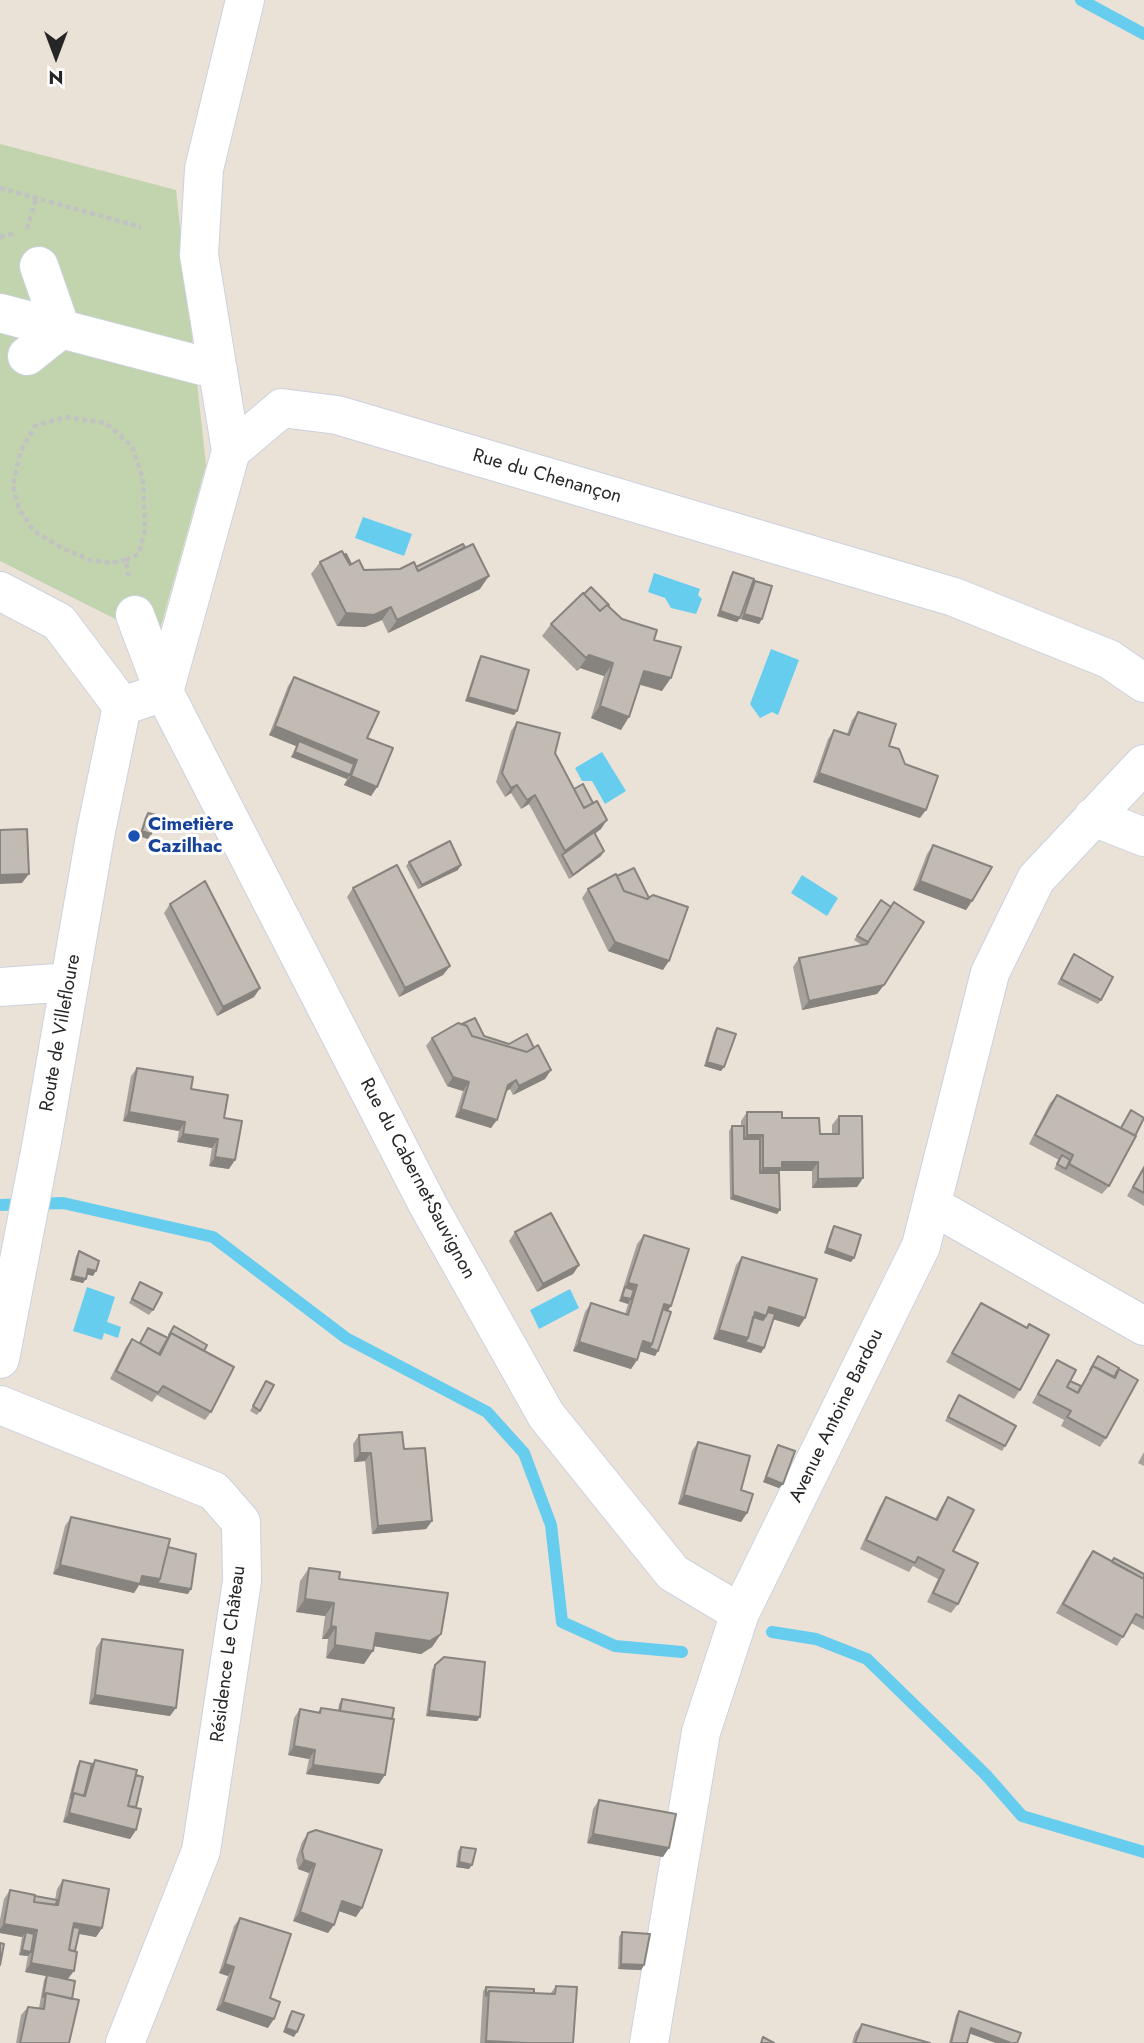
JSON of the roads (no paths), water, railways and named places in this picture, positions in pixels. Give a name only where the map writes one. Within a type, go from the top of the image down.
[{"type":"street","points":[[0,591],[60,622],[122,706],[163,692],[232,451],[199,255],[204,169],[245,0]]},
{"type":"street","points":[[39,266],[61,329]]},
{"type":"street","points":[[0,313],[218,370]]},
{"type":"street","points":[[27,356],[61,329]]},
{"type":"street","name":"Rue du Chenançon","points":[[232,451],[282,408],[337,415],[954,597],[1109,659],[1144,683]]},
{"type":"street","name":"Rue du Cabernet-Sauvignon","points":[[135,615],[163,692],[428,1205],[545,1415],[673,1573],[740,1613]]},
{"type":"street","name":"Route de Villefloure","points":[[0,1359],[42,1141],[96,831],[122,706]]},
{"type":"street","name":"Avenue Antoine Bardou","points":[[649,2043],[701,1732],[740,1613],[920,1246],[933,1206],[990,973],[1036,878],[1144,764]]},
{"type":"street","points":[[1093,817],[1144,837]]},
{"type":"street","points":[[0,987],[70,982]]},
{"type":"street","points":[[933,1206],[1144,1326]]},
{"type":"street","name":"Résidence Le Château","points":[[0,1405],[214,1491],[241,1522],[242,1581],[201,1852],[125,2043]]},
{"type":"water","points":[[363,517],[412,534],[404,556],[355,538]]},
{"type":"water","points":[[654,573],[700,589],[698,595],[702,599],[696,614],[671,608],[665,598],[648,592]]},
{"type":"water","points":[[771,649],[799,660],[778,715],[772,712],[760,718],[750,704]]},
{"type":"water","points":[[602,752],[626,791],[605,804],[592,781],[582,781],[575,768]]},
{"type":"water","points":[[802,875],[838,898],[827,916],[791,893]]},
{"type":"water","points":[[87,1287],[115,1297],[107,1322],[121,1327],[118,1338],[104,1333],[102,1340],[73,1331]]},
{"type":"water","points":[[570,1289],[579,1308],[539,1329],[530,1310]]},
{"type":"waterway","points":[[1081,0],[1144,34]]},
{"type":"waterway","points":[[0,1205],[63,1203],[213,1237],[346,1338],[487,1412],[524,1453],[551,1525],[562,1622],[615,1646],[682,1652]]},
{"type":"waterway","points":[[772,1632],[816,1639],[867,1659],[986,1775],[1022,1816],[1144,1852]]},
{"type":"place","name":"Cimetière Cazilhac","points":[[134,836]]}]
